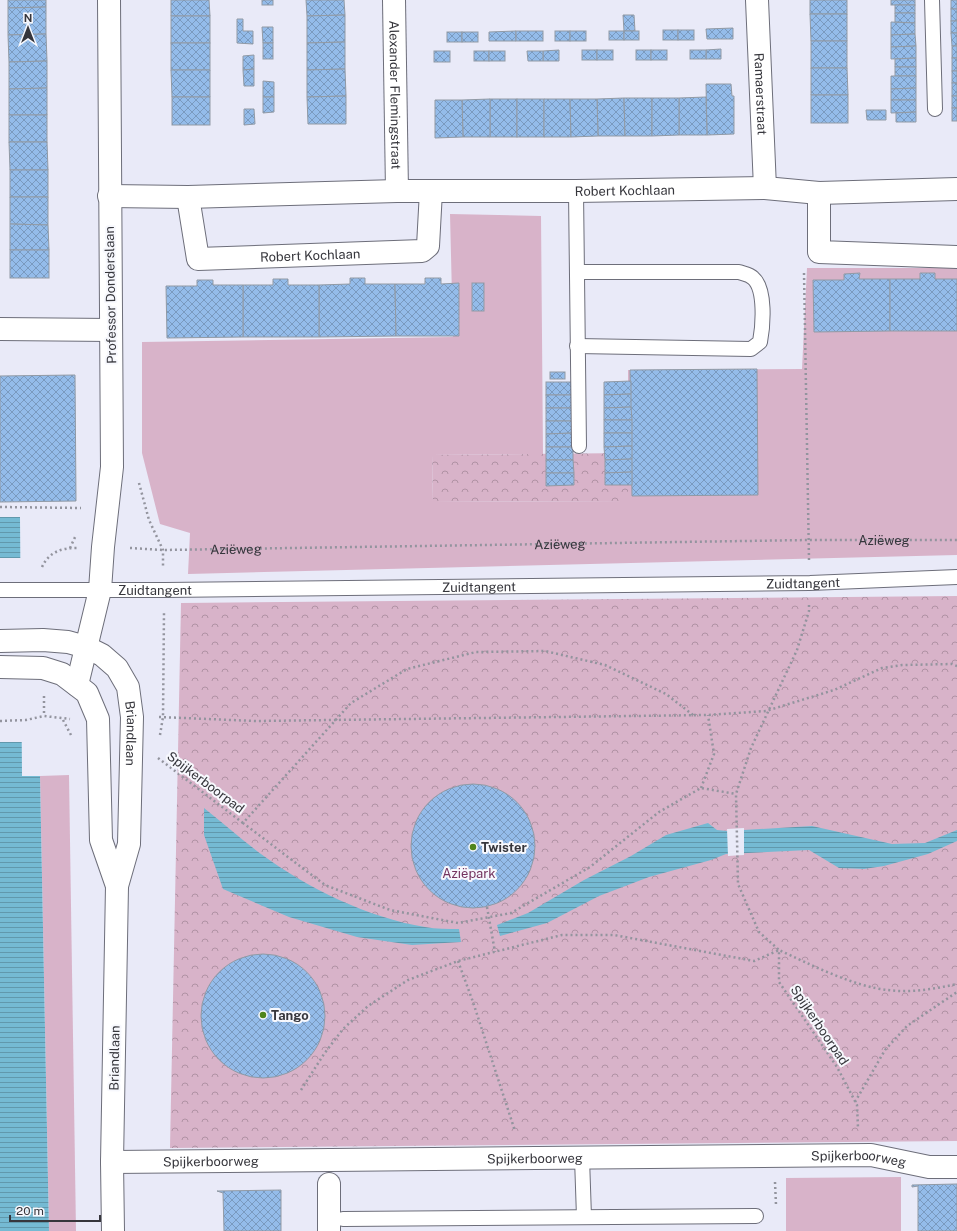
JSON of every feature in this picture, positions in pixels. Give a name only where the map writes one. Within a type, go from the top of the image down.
[{"type":"street","name":"Professor Donderslaan","points":[[100,590],[112,467],[109,196],[109,0]]},
{"type":"street","name":"Alexander Flemingstraat","points":[[394,0],[397,191]]},
{"type":"street","name":"Ramaerstraat","points":[[757,0],[765,188]]},
{"type":"street","name":"Robert Kochlaan","points":[[109,196],[188,197],[397,191],[576,191],[765,188],[819,193],[957,189]]},
{"type":"street","name":"Robert Kochlaan","points":[[188,197],[198,259],[422,251],[428,246],[431,191]]},
{"type":"street","points":[[819,193],[819,252],[957,257]]},
{"type":"street","points":[[0,329],[111,330]]},
{"type":"street","points":[[0,667],[43,668],[62,674],[77,685],[100,590]]},
{"type":"street","points":[[0,641],[26,640],[68,642],[86,647]]},
{"type":"street","name":"Briandlaan","points":[[86,647],[102,655],[117,668],[128,687],[132,717],[129,844],[117,886],[112,1162],[113,1231]]},
{"type":"street","name":"Briandlaan","points":[[77,685],[87,693],[98,719],[101,840],[117,886]]},
{"type":"street","name":"Spijkerboorweg","points":[[112,1162],[871,1156],[929,1166],[957,1167]]},
{"type":"street","points":[[329,1184],[336,1225]]},
{"type":"lane","points":[[932,0],[935,109]]},
{"type":"lane","points":[[576,191],[579,446]]},
{"type":"lane","points":[[577,272],[739,272],[754,278],[760,286],[762,296],[760,342],[751,349],[577,346]]},
{"type":"lane","name":"Zuidtangent","points":[[0,590],[165,590],[810,582],[957,578]]},
{"type":"lane","points":[[582,1158],[584,1217]]},
{"type":"lane","points":[[336,1225],[584,1217],[756,1216]]},
{"type":"path","points":[[819,252],[803,253],[810,582],[809,611],[797,650],[766,712],[751,748],[736,794],[738,884],[759,932],[779,950],[866,985],[887,990],[924,991],[957,984]]},
{"type":"path","points":[[0,508],[88,508]]},
{"type":"path","name":"Aziëweg","points":[[165,590],[162,550],[809,540],[957,540]]},
{"type":"path","points":[[165,590],[163,718],[256,721],[708,716],[766,712],[834,690],[882,668],[902,665],[952,664],[957,662]]},
{"type":"path","points":[[243,823],[351,703],[407,669],[476,652],[545,651],[606,665],[666,694],[693,716]]},
{"type":"path","points":[[952,664],[957,666]]},
{"type":"path","points":[[708,716],[714,754],[701,788],[736,794]]},
{"type":"path","points":[[0,721],[26,720]]},
{"type":"path","name":"Spijkerboorpad","points":[[156,757],[325,885],[383,907],[458,923],[511,913],[590,868],[659,812],[701,788]]},
{"type":"path","points":[[487,907],[495,952]]},
{"type":"path","points":[[301,1090],[324,1054],[343,1029],[368,1006],[408,980],[458,961],[562,935],[614,935],[754,961],[779,950]]},
{"type":"path","name":"Spijkerboorpad","points":[[779,950],[779,982],[837,1067],[855,1102],[858,1129]]},
{"type":"path","points":[[458,961],[473,1002],[523,1158]]},
{"type":"path","points":[[855,1102],[885,1050],[907,1026],[957,992]]},
{"type":"path","points":[[775,1156],[776,1208]]},
{"type":"green space","points":[[450,214],[541,216],[543,454],[432,455],[433,502],[628,501],[628,370],[802,369],[807,268],[957,268],[957,555],[188,574],[190,533],[160,524],[142,453],[142,342],[453,337]]},
{"type":"green space","points":[[628,453],[628,501],[433,502],[432,455]]},
{"type":"green space","name":"Aziëpark","points":[[957,596],[957,1141],[170,1148],[181,603]]},
{"type":"green space","points":[[69,775],[76,1231],[49,1231],[40,776]]},
{"type":"green space","points":[[901,1177],[901,1231],[786,1231],[786,1178]]},
{"type":"water","points":[[0,517],[20,517],[22,776],[40,776],[49,1231],[0,1231]]},
{"type":"water","points":[[204,808],[279,867],[318,890],[382,917],[425,927],[459,929],[461,942],[412,945],[357,937],[289,917],[223,889],[204,835]]},
{"type":"water","points":[[708,823],[717,830],[727,831],[812,826],[892,844],[925,843],[957,830],[957,841],[928,854],[884,866],[864,869],[839,868],[809,850],[726,854],[711,860],[649,877],[599,896],[547,923],[500,936],[497,925],[528,913],[666,835]]},
{"type":"pier","points":[[0,558],[23,558],[24,742],[0,742]]},
{"type":"pier","points":[[744,828],[744,855],[728,856],[727,829]]},
{"type":"building","points":[[8,0],[46,0],[46,7],[8,8]]},
{"type":"building","points":[[171,0],[209,0],[210,16],[171,16]]},
{"type":"building","points":[[262,0],[273,0],[273,5],[262,5]]},
{"type":"building","points":[[306,0],[344,0],[345,15],[307,16]]},
{"type":"building","points":[[810,0],[847,0],[847,14],[810,14]]},
{"type":"building","points":[[891,0],[915,0],[915,5],[891,5]]},
{"type":"building","points":[[951,0],[957,0],[957,9],[951,9]]},
{"type":"building","points":[[895,5],[915,5],[915,13],[895,13]]},
{"type":"building","points":[[46,7],[46,34],[8,35],[8,8]]},
{"type":"building","points":[[951,9],[957,9],[957,21],[951,21]]},
{"type":"building","points":[[895,13],[915,13],[915,23],[895,22]]},
{"type":"building","points":[[810,14],[847,14],[847,41],[811,41]]},
{"type":"building","points":[[345,15],[345,42],[307,43],[307,16]]},
{"type":"building","points":[[623,15],[634,15],[635,31],[624,31]]},
{"type":"building","points":[[171,16],[210,16],[210,43],[171,43]]},
{"type":"building","points":[[237,19],[243,19],[243,31],[253,31],[253,44],[237,43]]},
{"type":"building","points":[[951,21],[957,21],[957,33],[951,33]]},
{"type":"building","points":[[891,22],[915,23],[915,34],[891,35]]},
{"type":"building","points":[[262,27],[273,27],[273,43],[263,43]]},
{"type":"building","points":[[733,28],[733,39],[707,39],[706,29]]},
{"type":"building","points":[[663,30],[678,30],[678,40],[663,40]]},
{"type":"building","points":[[678,30],[694,30],[694,40],[678,40]]},
{"type":"building","points":[[516,31],[516,41],[489,41],[489,32]]},
{"type":"building","points":[[516,31],[543,31],[543,41],[516,41]]},
{"type":"building","points":[[555,31],[570,31],[570,41],[555,41]]},
{"type":"building","points":[[570,31],[586,31],[586,41],[570,41]]},
{"type":"building","points":[[609,31],[624,31],[624,40],[609,40]]},
{"type":"building","points":[[624,31],[639,31],[639,40],[624,40]]},
{"type":"building","points":[[447,32],[462,32],[462,42],[447,42]]},
{"type":"building","points":[[462,32],[478,32],[478,42],[462,42]]},
{"type":"building","points":[[951,33],[957,33],[957,46],[952,46]]},
{"type":"building","points":[[46,34],[47,61],[9,62],[8,35]]},
{"type":"building","points":[[915,34],[916,46],[891,47],[891,35]]},
{"type":"building","points":[[811,41],[847,41],[847,68],[811,68]]},
{"type":"building","points":[[345,42],[345,69],[307,70],[307,43]]},
{"type":"building","points":[[171,43],[210,43],[210,70],[171,70]]},
{"type":"building","points":[[263,43],[273,43],[273,59],[263,59]]},
{"type":"building","points":[[916,46],[916,58],[891,59],[891,47]]},
{"type":"building","points":[[952,46],[957,46],[957,58],[952,58]]},
{"type":"building","points":[[721,49],[721,59],[706,59],[706,50]]},
{"type":"building","points":[[559,50],[559,61],[543,61],[543,51]]},
{"type":"building","points":[[582,50],[597,50],[597,60],[582,60]]},
{"type":"building","points":[[597,50],[613,50],[613,60],[597,60]]},
{"type":"building","points":[[636,50],[651,50],[651,60],[636,60]]},
{"type":"building","points":[[651,50],[667,50],[667,60],[651,60]]},
{"type":"building","points":[[690,50],[706,50],[706,59],[690,59]]},
{"type":"building","points":[[434,51],[450,51],[450,62],[434,62]]},
{"type":"building","points":[[474,51],[489,51],[489,61],[474,61]]},
{"type":"building","points":[[489,51],[505,51],[505,61],[489,61]]},
{"type":"building","points":[[527,51],[543,51],[543,61],[528,61]]},
{"type":"building","points":[[254,55],[254,69],[243,70],[243,56]]},
{"type":"building","points":[[916,58],[916,67],[895,67],[895,59]]},
{"type":"building","points":[[952,58],[957,58],[957,71],[952,71]]},
{"type":"building","points":[[47,61],[47,88],[9,89],[9,62]]},
{"type":"building","points":[[895,67],[916,67],[916,76],[895,76]]},
{"type":"building","points":[[811,68],[847,68],[848,95],[811,95]]},
{"type":"building","points":[[254,69],[254,86],[244,86],[243,70]]},
{"type":"building","points":[[345,69],[346,96],[307,97],[307,70]]},
{"type":"building","points":[[171,70],[210,70],[210,97],[172,97]]},
{"type":"building","points":[[952,71],[957,71],[957,83],[952,83]]},
{"type":"building","points":[[891,76],[916,76],[916,88],[891,89]]},
{"type":"building","points":[[263,81],[274,82],[274,97],[263,97]]},
{"type":"building","points":[[952,83],[957,83],[957,96],[952,96]]},
{"type":"building","points":[[706,84],[731,84],[732,96],[734,96],[734,134],[707,135]]},
{"type":"building","points":[[47,88],[47,115],[9,115],[9,89]]},
{"type":"building","points":[[916,88],[916,100],[891,100],[891,89]]},
{"type":"building","points":[[811,95],[848,95],[848,123],[811,123]]},
{"type":"building","points":[[346,96],[346,124],[308,124],[307,97]]},
{"type":"building","points":[[952,96],[957,96],[957,108],[952,108]]},
{"type":"building","points":[[172,97],[210,97],[210,125],[172,125]]},
{"type":"building","points":[[263,97],[274,97],[274,112],[263,113]]},
{"type":"building","points":[[706,97],[707,135],[679,135],[679,98]]},
{"type":"building","points":[[624,98],[625,136],[598,136],[597,99]]},
{"type":"building","points":[[624,98],[652,98],[652,136],[625,136]]},
{"type":"building","points":[[652,98],[679,98],[679,135],[652,136]]},
{"type":"building","points":[[490,99],[517,99],[517,137],[490,137]]},
{"type":"building","points":[[490,99],[490,137],[463,137],[462,100]]},
{"type":"building","points":[[517,99],[544,99],[544,137],[517,137]]},
{"type":"building","points":[[544,99],[570,99],[571,137],[544,137]]},
{"type":"building","points":[[570,99],[597,99],[598,136],[571,137]]},
{"type":"building","points":[[435,100],[462,100],[463,137],[435,138]]},
{"type":"building","points":[[891,100],[916,100],[916,112],[891,113]]},
{"type":"building","points":[[952,108],[957,108],[957,121],[952,121]]},
{"type":"building","points":[[244,109],[254,109],[255,124],[244,125]]},
{"type":"building","points":[[866,110],[886,110],[886,120],[867,120]]},
{"type":"building","points":[[916,112],[916,122],[896,122],[896,113]]},
{"type":"building","points":[[9,115],[47,115],[47,142],[9,142]]},
{"type":"building","points":[[9,142],[47,142],[48,170],[10,170]]},
{"type":"building","points":[[10,170],[48,170],[48,197],[10,197]]},
{"type":"building","points":[[10,197],[48,197],[48,225],[10,224]]},
{"type":"building","points":[[10,224],[48,225],[49,250],[10,250]]},
{"type":"building","points":[[10,250],[49,250],[49,278],[10,278]]},
{"type":"building","points":[[860,273],[859,279],[890,279],[890,331],[814,332],[813,280],[844,280],[844,274]]},
{"type":"building","points":[[920,273],[935,273],[935,279],[957,279],[957,331],[890,331],[890,279],[920,279]]},
{"type":"building","points":[[350,278],[365,278],[365,284],[395,284],[396,336],[319,337],[319,285],[350,284]]},
{"type":"building","points":[[425,278],[441,278],[441,284],[459,283],[459,336],[396,336],[395,284],[425,284]]},
{"type":"building","points":[[273,279],[288,279],[288,285],[319,285],[319,337],[243,337],[243,285],[273,285]]},
{"type":"building","points":[[197,280],[213,280],[213,285],[243,285],[243,337],[167,338],[166,286],[197,286]]},
{"type":"building","points":[[472,283],[484,283],[484,311],[472,311]]},
{"type":"building","points":[[757,369],[758,495],[632,496],[630,370]]},
{"type":"building","points":[[550,372],[565,372],[565,379],[550,379]]},
{"type":"building","points":[[75,375],[76,501],[0,502],[0,376]]},
{"type":"building","points":[[631,381],[631,394],[604,395],[604,382]]},
{"type":"building","points":[[546,382],[573,382],[573,395],[546,395]]},
{"type":"building","points":[[631,394],[631,407],[604,408],[604,395]]},
{"type":"building","points":[[546,395],[573,395],[573,408],[546,408]]},
{"type":"building","points":[[631,407],[632,420],[604,420],[604,408]]},
{"type":"building","points":[[546,408],[573,408],[573,421],[546,421]]},
{"type":"building","points":[[604,420],[632,420],[632,433],[604,433]]},
{"type":"building","points":[[546,421],[573,421],[573,433],[546,434]]},
{"type":"building","points":[[573,433],[573,447],[546,447],[546,434]]},
{"type":"building","points":[[604,433],[632,433],[632,446],[604,447]]},
{"type":"building","points":[[632,446],[632,459],[605,460],[604,447]]},
{"type":"building","points":[[546,447],[573,447],[573,460],[546,460]]},
{"type":"building","points":[[632,459],[632,472],[605,473],[605,460]]},
{"type":"building","points":[[546,460],[573,460],[574,473],[546,473]]},
{"type":"building","points":[[632,472],[632,485],[605,485],[605,473]]},
{"type":"building","points":[[546,473],[574,473],[574,485],[546,486]]},
{"type":"building","name":"Twister","points":[[473,784],[485,785],[497,789],[517,802],[530,822],[534,834],[534,858],[530,870],[517,890],[497,903],[485,907],[473,908],[461,907],[449,903],[429,890],[416,870],[412,858],[411,846],[412,834],[416,822],[429,802],[449,789],[461,785]]},
{"type":"building","name":"Tango","points":[[263,954],[287,959],[307,972],[320,992],[325,1016],[320,1040],[307,1060],[287,1073],[263,1078],[239,1073],[219,1060],[206,1040],[201,1016],[206,992],[219,972],[239,959]]},
{"type":"building","points":[[957,1184],[957,1231],[918,1231],[918,1186],[912,1187],[912,1185]]},
{"type":"building","points":[[281,1190],[281,1231],[224,1231],[223,1193],[217,1191]]},
{"type":"place","name":"Twister","points":[[473,847]]},
{"type":"place","name":"Tango","points":[[263,1015]]}]
